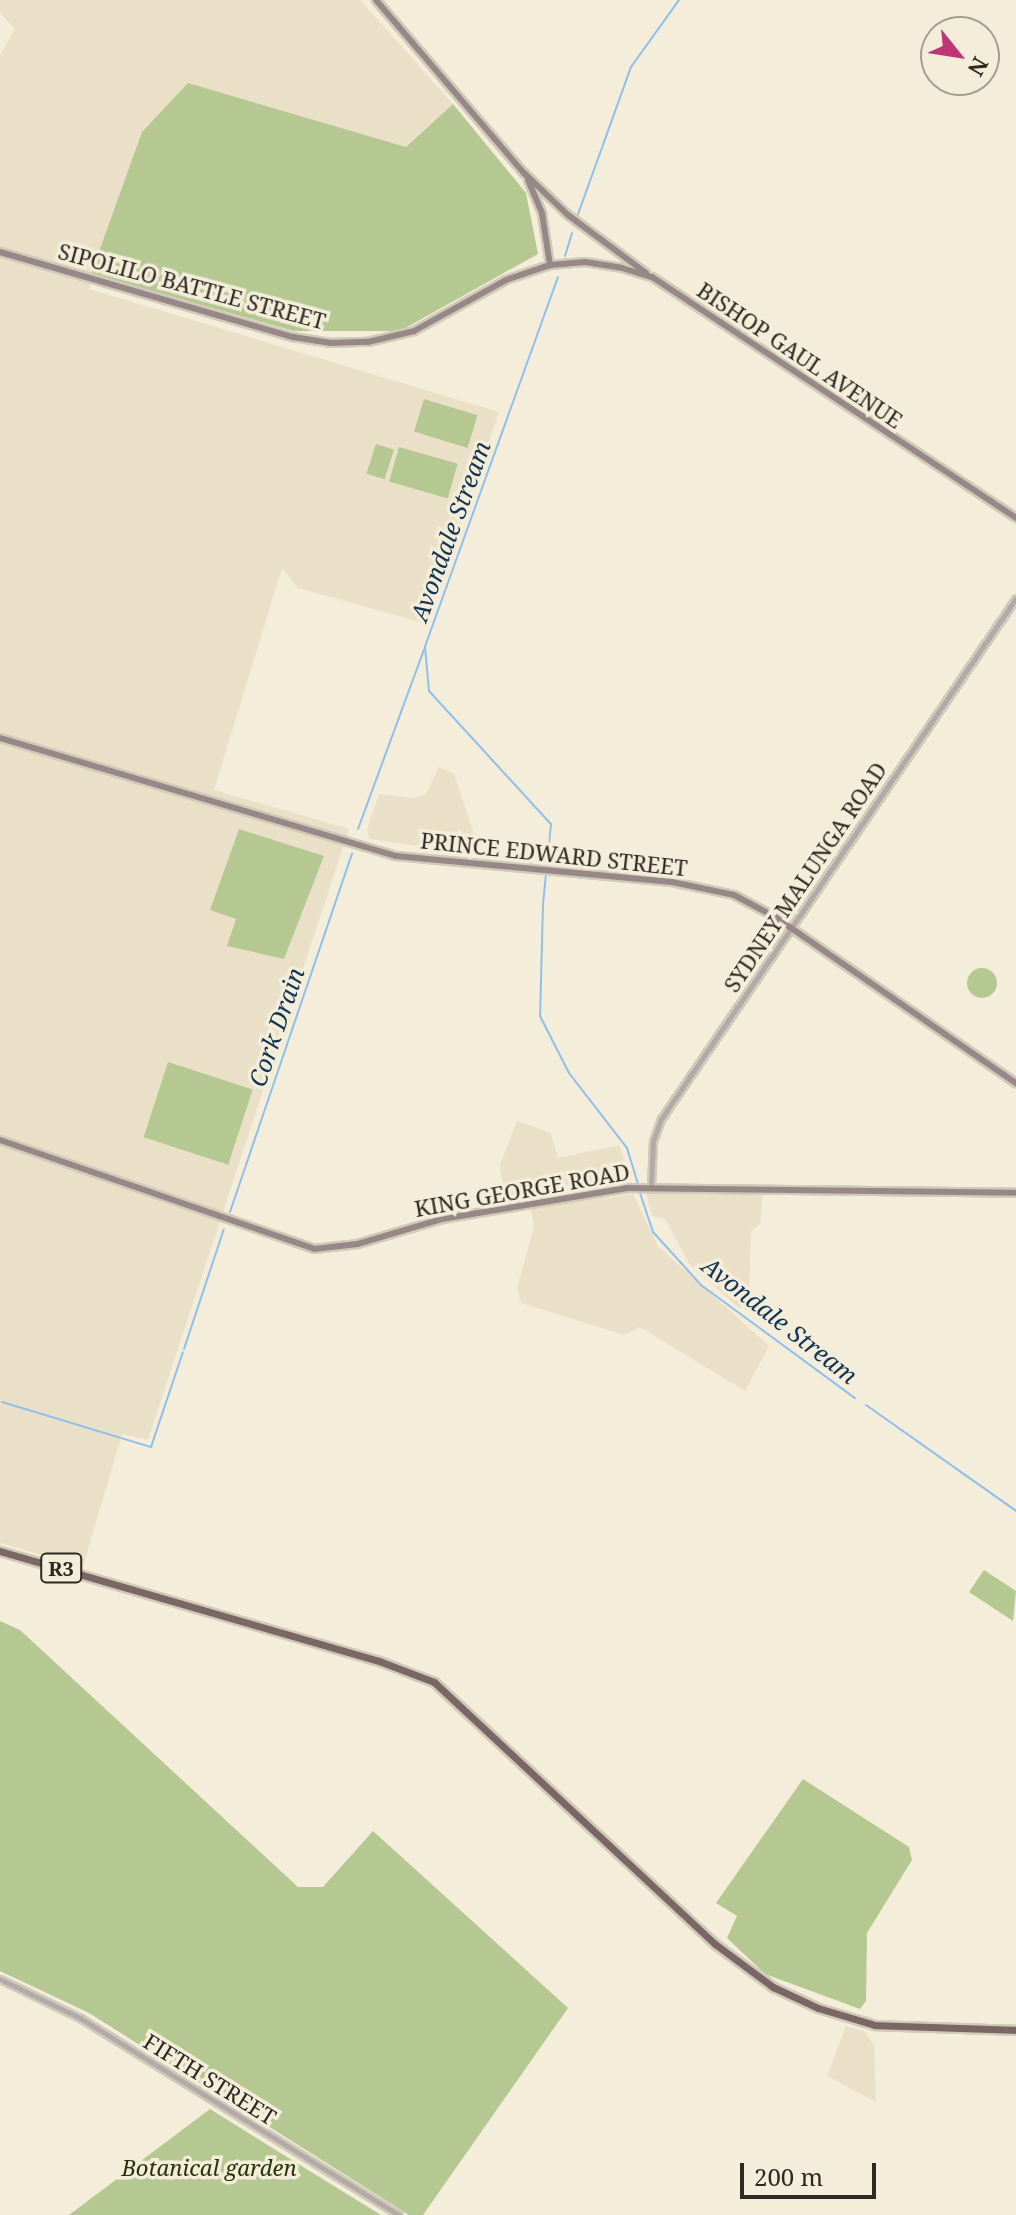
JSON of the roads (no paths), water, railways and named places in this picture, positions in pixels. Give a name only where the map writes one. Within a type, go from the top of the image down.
[{"type":"highway","name":"R3","points":[[0,1551],[379,1661],[434,1682],[715,1944],[773,1987],[818,2008],[875,2025],[1016,2030]]},
{"type":"main road","points":[[376,0],[524,173],[568,215],[652,277]]},
{"type":"main road","points":[[524,173],[539,204],[550,265]]},
{"type":"main road","name":"SIPOLILO BATTLE STREET","points":[[0,252],[293,337],[330,343],[368,342],[414,331],[506,280],[550,265]]},
{"type":"main road","name":"BISHOP GAUL AVENUE","points":[[550,265],[585,262],[652,277],[1016,518]]},
{"type":"main road","name":"PRINCE EDWARD STREET","points":[[0,738],[396,856],[721,891],[790,927],[1016,1083]]},
{"type":"main road","name":"KING GEORGE ROAD","points":[[2,1141],[292,1245],[326,1249],[442,1219],[651,1186],[1016,1193]]},
{"type":"street","name":"SYDNEY MALUNGA ROAD","points":[[651,1186],[653,1141],[661,1119],[1016,598]]},
{"type":"street","name":"FIFTH STREET","points":[[0,1979],[80,2018],[399,2215]]},
{"type":"waterway","name":"Avondale Stream","points":[[577,217],[631,67],[679,0]]},
{"type":"waterway","name":"Avondale Stream","points":[[565,256],[572,233]]},
{"type":"waterway","name":"Avondale Stream","points":[[558,277],[425,647],[429,691],[551,824],[543,904],[540,1016],[569,1073],[627,1148],[638,1184]]},
{"type":"waterway","name":"Cork Drain","points":[[358,829],[424,650]]},
{"type":"waterway","name":"Cork Drain","points":[[230,1212],[352,853]]},
{"type":"waterway","name":"Avondale Stream","points":[[639,1190],[653,1232],[701,1285],[855,1398]]},
{"type":"waterway","name":"Cork Drain","points":[[184,1349],[224,1229]]},
{"type":"waterway","name":"Cork Drain","points":[[2,1402],[151,1447],[183,1352]]},
{"type":"waterway","name":"Avondale Stream","points":[[866,1405],[1016,1511]]},
{"type":"park label","name":"Botanical garden","points":[[209,2168]]}]
